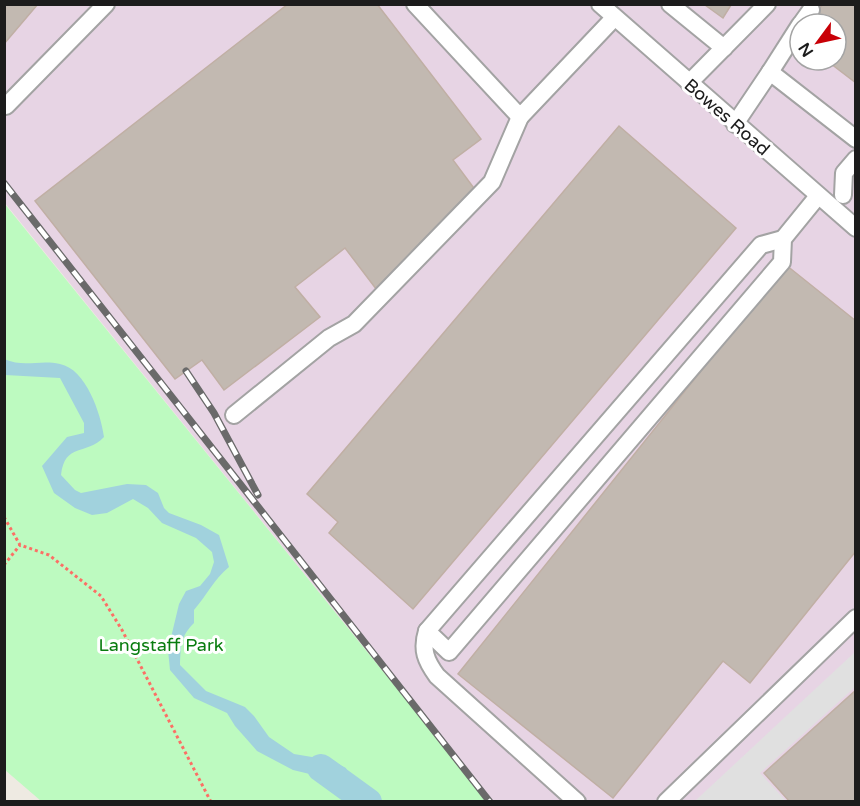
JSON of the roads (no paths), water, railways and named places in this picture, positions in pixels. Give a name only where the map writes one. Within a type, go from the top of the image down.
[{"type":"street","points":[[6,106],[106,4]]},
{"type":"street","points":[[416,4],[520,117]]},
{"type":"street","name":"Bowes Road","points":[[600,4],[855,228]]},
{"type":"street","points":[[670,4],[724,48]]},
{"type":"street","points":[[689,83],[767,4]]},
{"type":"street","points":[[234,415],[329,338],[354,324],[492,182],[520,117],[614,18]]},
{"type":"street","points":[[735,124],[788,44]]},
{"type":"street","points":[[770,72],[855,139]]},
{"type":"street","points":[[577,801],[437,676],[428,665],[424,653],[427,632],[761,245],[783,239],[824,201],[849,193],[844,173],[855,159]]},
{"type":"street","points":[[427,632],[449,652],[782,262],[783,239]]},
{"type":"street","points":[[666,801],[855,618]]},
{"type":"water","points":[[4,359],[19,363],[60,364],[77,374],[91,394],[100,417],[104,437],[97,443],[72,453],[63,465],[61,475],[75,490],[81,493],[127,484],[146,485],[158,493],[164,508],[169,513],[201,525],[219,535],[229,567],[194,610],[194,623],[182,642],[180,665],[206,691],[245,707],[269,737],[294,754],[330,760],[346,768],[353,790],[318,776],[293,770],[257,751],[227,713],[194,698],[170,670],[168,650],[179,604],[186,591],[200,586],[210,574],[214,562],[212,552],[196,538],[162,523],[148,508],[133,499],[107,513],[92,515],[75,508],[54,493],[42,466],[67,437],[84,433],[84,423],[60,378],[5,375]]},
{"type":"waterway","points":[[321,768],[368,802]]},
{"type":"railway","points":[[4,183],[490,802]]},
{"type":"railway","points":[[186,371],[214,413],[258,495]]},
{"type":"park label","name":"Langstaff Park","points":[[161,645]]}]
